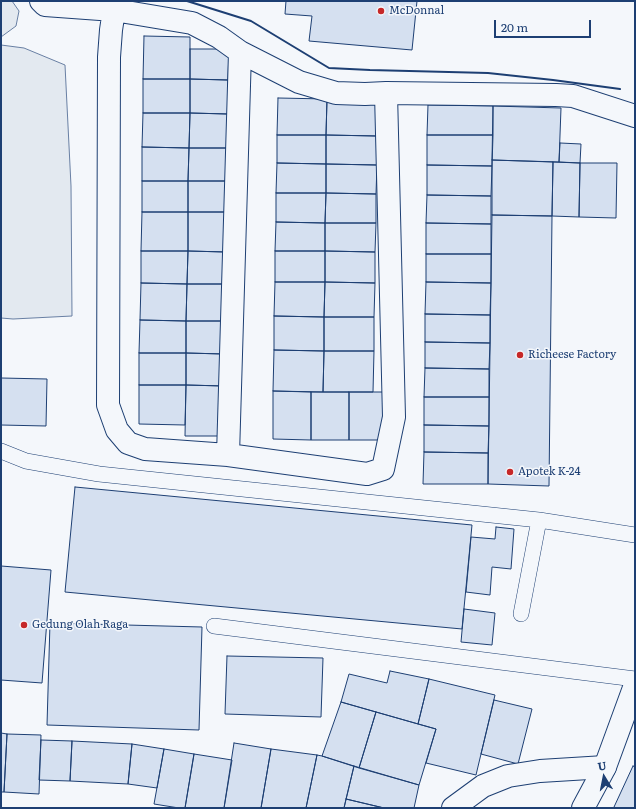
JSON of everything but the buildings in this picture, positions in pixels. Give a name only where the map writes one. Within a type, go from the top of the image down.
[{"type":"street","points":[[41,1],[45,5],[114,10],[192,23],[219,36],[240,52],[299,82],[336,93],[573,96],[635,116]]},
{"type":"street","points":[[114,10],[111,30],[110,57],[108,405],[117,430],[128,443],[145,449],[228,455],[367,474],[383,469],[394,417],[386,93]]},
{"type":"street","points":[[228,455],[240,52]]},
{"type":"street","points":[[582,808],[605,767],[635,685]]},
{"type":"street","points":[[453,808],[483,786],[508,776],[540,771],[605,767]]},
{"type":"lane","points":[[1,451],[26,461],[99,474],[539,520],[635,535]]},
{"type":"lane","points":[[521,614],[539,520]]},
{"type":"lane","points":[[214,626],[635,679]]},
{"type":"shaded area","points":[[1,1],[12,1],[19,11],[16,26],[1,37]]},
{"type":"shaded area","points":[[1,45],[24,48],[65,65],[71,186],[72,316],[13,319],[1,318]]},
{"type":"wall","points":[[187,1],[251,21],[329,68],[488,73],[620,89]]},
{"type":"place","name":"McDonnal","points":[[381,11]]},
{"type":"place","name":"Richeese Factory","points":[[520,355]]},
{"type":"place","name":"Apotek K-24","points":[[510,472]]},
{"type":"place","name":"Gedung Olah Raga","points":[[24,625]]}]
